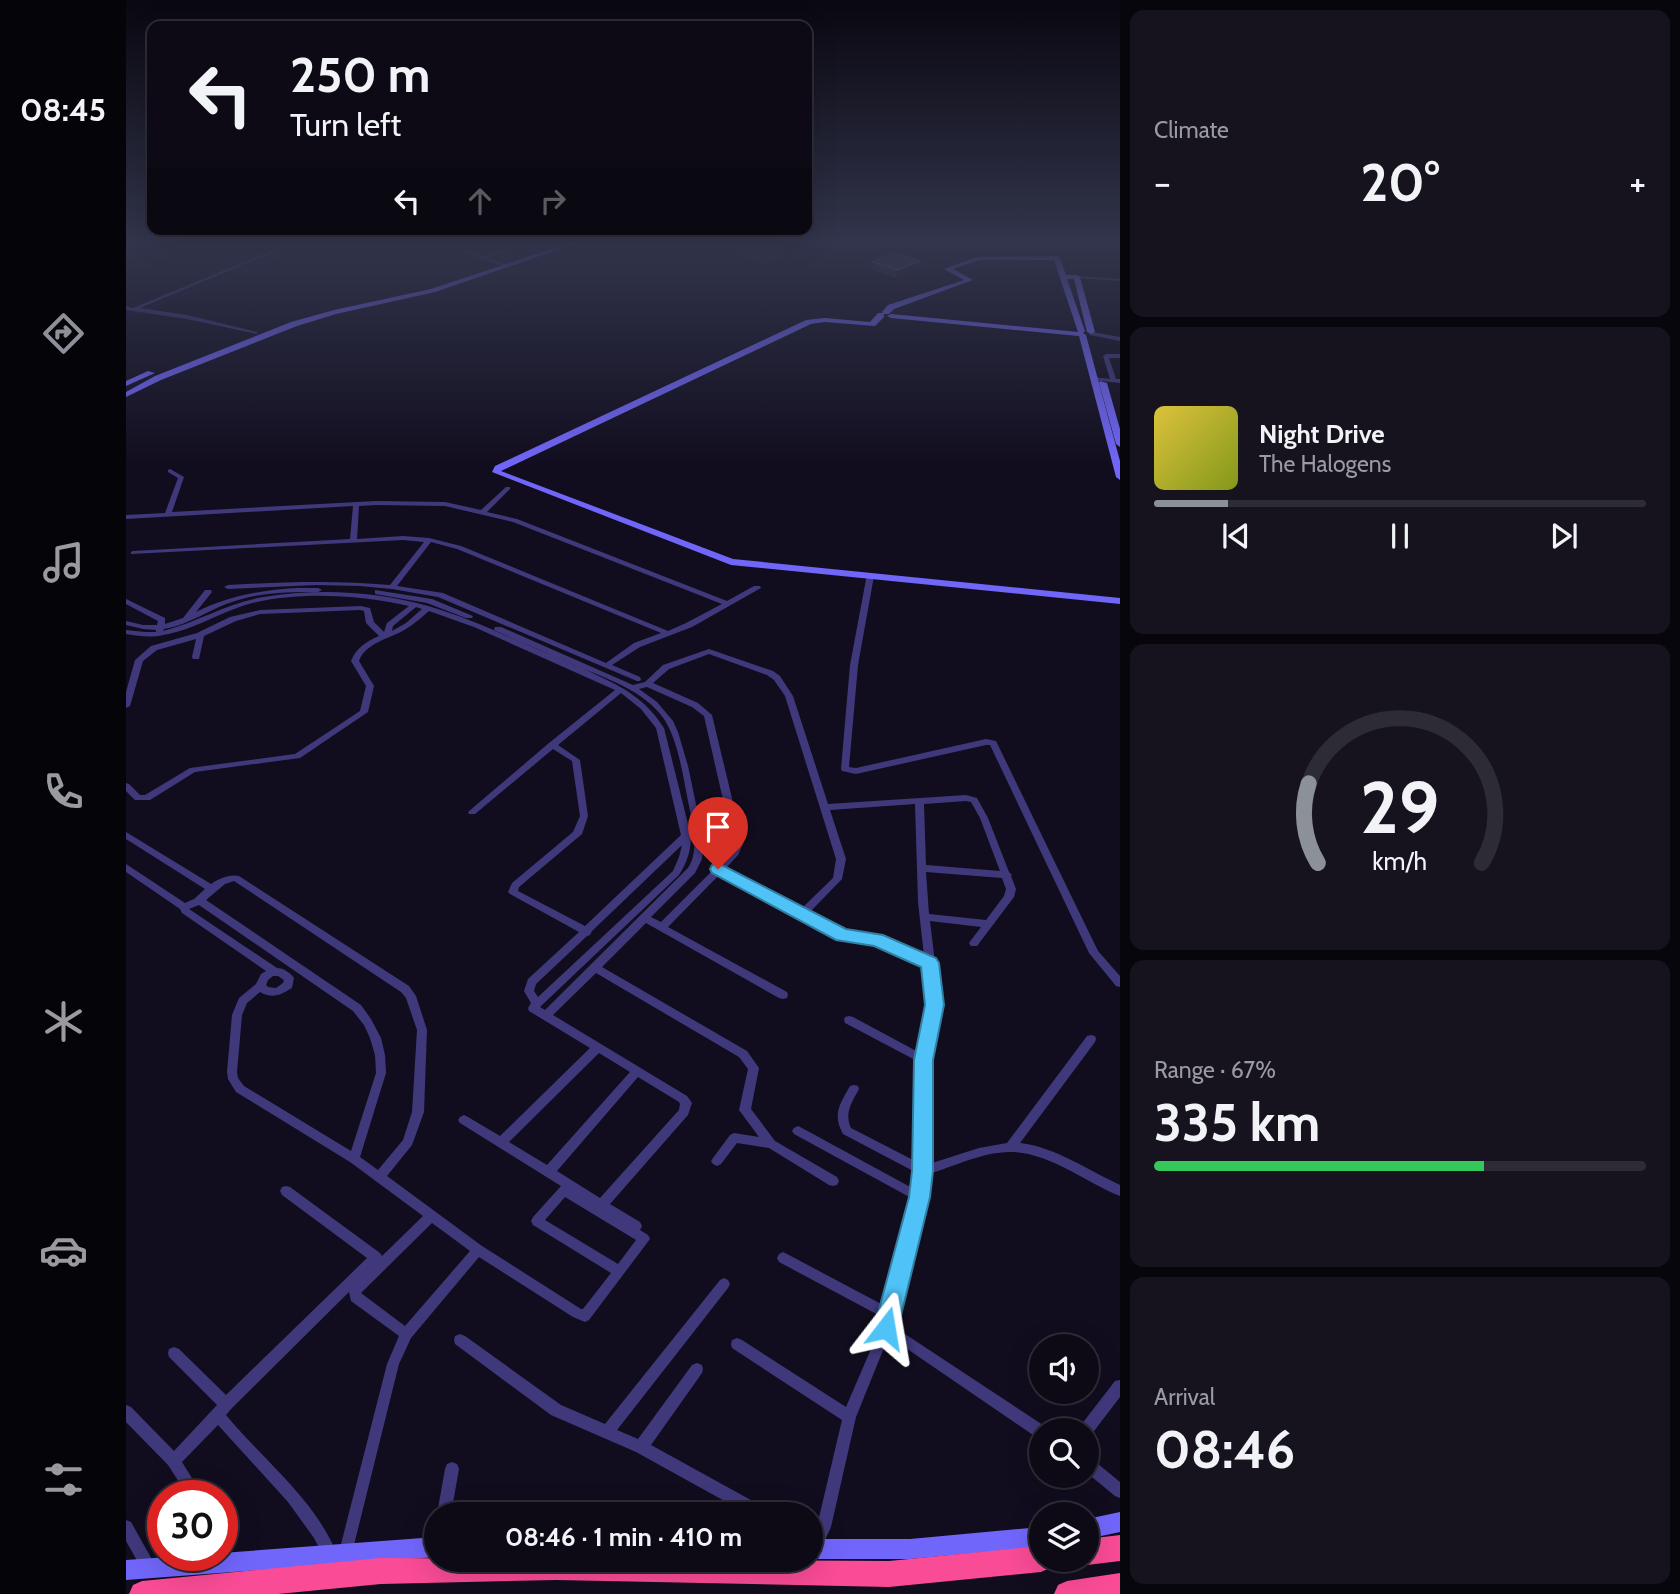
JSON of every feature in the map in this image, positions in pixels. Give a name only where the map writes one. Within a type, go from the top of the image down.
[{"type":"highway","points":[[1099,1551],[1120,1548]]},
{"type":"highway","points":[[142,1594],[382,1571],[556,1567],[889,1574],[1029,1560]]},
{"type":"highway","points":[[1067,1594],[1120,1586]]},
{"type":"main road","points":[[126,395],[158,378],[313,318]]},
{"type":"street","points":[[184,318],[255,333]]},
{"type":"street","points":[[126,384],[297,318]]},
{"type":"street","points":[[880,318],[872,324],[825,320],[809,322],[495,471],[678,544],[731,562],[1120,601]]},
{"type":"street","points":[[933,318],[1085,333],[1120,339]]},
{"type":"street","points":[[1080,318],[1117,442],[1120,477]]},
{"type":"street","points":[[1083,318],[1085,333]]},
{"type":"street","points":[[1098,379],[1117,380],[1106,356],[1120,356]]},
{"type":"street","points":[[167,515],[181,477],[170,471]]},
{"type":"street","points":[[484,511],[508,488]]},
{"type":"street","points":[[126,517],[356,504],[438,503],[484,511],[515,520],[728,604]]},
{"type":"street","points":[[353,541],[356,504]]},
{"type":"street","points":[[388,592],[429,540]]},
{"type":"street","points":[[133,553],[353,541],[429,540],[459,547],[667,633]]},
{"type":"street","points":[[870,576],[851,686],[845,769],[856,771],[986,742],[993,743],[1094,953],[1120,983]]},
{"type":"street","points":[[228,587],[316,583],[388,592],[635,684],[648,684],[695,705],[708,715],[738,838],[738,848],[661,928]]},
{"type":"street","points":[[600,671],[637,645],[757,588]]},
{"type":"street","points":[[126,623],[160,631],[221,603],[260,593],[313,590],[440,595],[462,603],[600,671],[640,704],[660,728],[686,836],[688,847],[685,858],[676,873],[535,1006]]},
{"type":"street","points":[[184,622],[208,592]]},
{"type":"street","points":[[126,632],[182,631],[246,602],[317,595],[388,592],[424,605]]},
{"type":"street","points":[[126,601],[162,620],[160,631]]},
{"type":"street","points":[[126,786],[138,797],[147,798],[193,770],[285,759],[304,752],[364,712],[370,687],[354,658],[360,651],[399,630],[424,605]]},
{"type":"street","points":[[386,635],[390,625],[424,605]]},
{"type":"street","points":[[126,706],[137,664],[142,656],[154,648],[200,635],[233,619],[260,612],[355,607],[367,610],[370,624],[386,635]]},
{"type":"street","points":[[196,657],[200,635]]},
{"type":"street","points":[[648,684],[666,667],[709,651],[777,678],[789,696],[838,847],[841,870],[837,879],[802,914]]},
{"type":"street","points":[[546,1016],[696,865],[698,835],[676,735],[655,705],[635,684]]},
{"type":"street","points":[[472,812],[620,690]]},
{"type":"street","points":[[552,745],[576,760],[583,824],[577,834],[515,885],[513,892],[587,932]]},
{"type":"street","points":[[824,807],[966,798],[974,800],[984,818],[1011,889],[1009,897],[974,943]]},
{"type":"street","points":[[823,1529],[849,1417],[889,1314],[919,1197],[923,1171],[923,1060],[935,1005],[921,868],[919,801]]},
{"type":"street","points":[[126,835],[212,889]]},
{"type":"street","points":[[698,835],[722,866],[802,914],[842,935],[877,940],[930,963]]},
{"type":"street","points":[[602,1204],[686,1107],[683,1099],[546,1016],[535,1006],[529,991],[532,982],[686,836]]},
{"type":"street","points":[[126,867],[184,907],[185,911],[275,972],[284,973],[289,978],[286,988],[278,992],[269,993],[261,986]]},
{"type":"street","points":[[921,868],[1007,875]]},
{"type":"street","points":[[184,907],[200,900],[228,878],[236,878],[405,989],[411,996],[422,1030],[418,1112],[408,1142],[379,1177]]},
{"type":"street","points":[[200,900],[357,1008],[369,1022],[382,1060],[381,1073],[354,1159]]},
{"type":"street","points":[[925,917],[989,924]]},
{"type":"street","points":[[645,918],[783,995]]},
{"type":"street","points":[[595,968],[727,1044],[752,1063],[754,1073],[744,1107],[771,1144]]},
{"type":"street","points":[[275,972],[263,979],[261,986],[243,1001],[237,1016],[233,1079],[240,1089],[354,1159],[478,1250],[585,1316],[644,1239],[564,1190],[537,1220],[618,1271]]},
{"type":"street","points":[[849,1020],[923,1060]]},
{"type":"street","points":[[1010,1147],[1091,1039]]},
{"type":"street","points":[[501,1143],[597,1048]]},
{"type":"street","points":[[548,1173],[636,1072]]},
{"type":"street","points":[[854,1089],[842,1109],[842,1124],[847,1131],[923,1171],[1010,1147],[1037,1152],[1120,1191]]},
{"type":"street","points":[[464,1120],[636,1226]]},
{"type":"street","points":[[798,1131],[919,1197]]},
{"type":"street","points":[[717,1161],[734,1138],[771,1144],[833,1181]]},
{"type":"street","points":[[174,1461],[376,1257],[286,1191]]},
{"type":"street","points":[[406,1334],[363,1305],[355,1297],[355,1291],[431,1216]]},
{"type":"street","points":[[338,1554],[393,1364],[406,1334],[478,1250]]},
{"type":"street","points":[[783,1258],[889,1314]]},
{"type":"street","points":[[608,1432],[724,1284]]},
{"type":"street","points":[[460,1340],[556,1410],[641,1447],[740,1502]]},
{"type":"street","points":[[905,1340],[1029,1424]]},
{"type":"street","points":[[737,1343],[849,1417]]},
{"type":"street","points":[[174,1353],[338,1554]]},
{"type":"street","points":[[641,1447],[698,1369]]},
{"type":"street","points":[[1095,1418],[1120,1387]]},
{"type":"street","points":[[126,1412],[174,1461],[186,1480]]},
{"type":"street","points":[[446,1502],[452,1469]]},
{"type":"street","points":[[1099,1473],[1120,1490]]},
{"type":"street","points":[[1099,1526],[1120,1522]]},
{"type":"street","points":[[126,1527],[147,1564]]},
{"type":"street","points":[[823,1549],[924,1548],[1029,1538]]},
{"type":"street","points":[[238,1555],[338,1554],[424,1548]]},
{"type":"street","points":[[126,1570],[147,1568]]},
{"type":"route","points":[[718,869],[842,935],[877,940],[930,963],[935,1005],[923,1060],[923,1171],[886,1328]]}]
